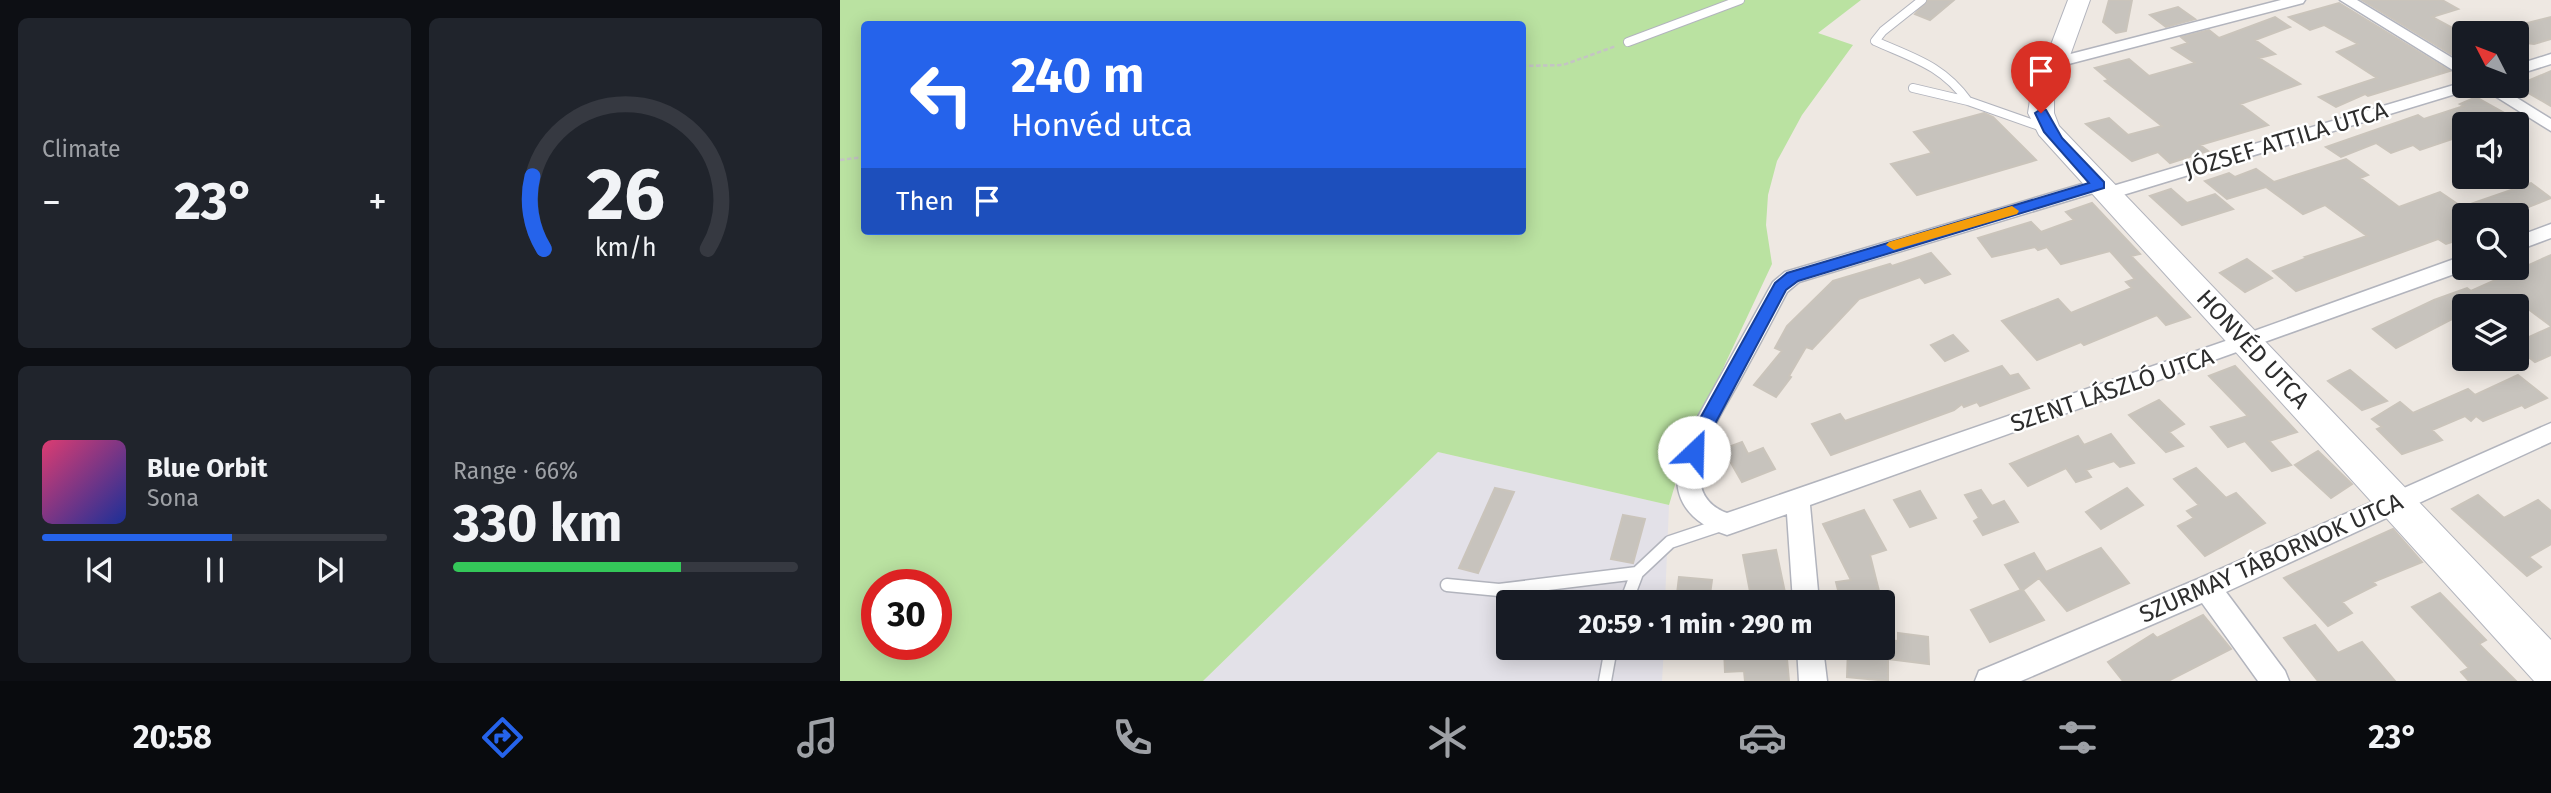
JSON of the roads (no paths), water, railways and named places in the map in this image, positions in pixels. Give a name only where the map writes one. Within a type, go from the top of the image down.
[{"type":"street","points":[[2048,129],[2041,113],[2042,100],[2080,0]]},
{"type":"street","points":[[2057,62],[2298,0]]},
{"type":"street","points":[[2347,0],[2452,65]]},
{"type":"street","points":[[2529,66],[2551,59]]},
{"type":"street","name":"JÓZSEF ATTILA UTCA","points":[[1727,524],[1709,519],[1695,503],[1689,488],[1689,467],[1698,438],[1780,287],[1792,277],[1816,268],[2452,90]]},
{"type":"street","points":[[2506,98],[2551,126]]},
{"type":"street","name":"HONVÉD UTCA","points":[[2048,129],[2551,669]]},
{"type":"street","points":[[2529,239],[2551,231]]},
{"type":"street","name":"SZENT LÁSZLÓ UTCA","points":[[1798,500],[2452,267]]},
{"type":"street","name":"SZURMAY TÁBORNOK UTCA","points":[[1996,680],[2551,432]]},
{"type":"street","points":[[1727,524],[1798,500],[1805,590]]},
{"type":"street","points":[[2207,588],[2276,681]]},
{"type":"street","points":[[1811,660],[1813,681]]},
{"type":"lane","points":[[1628,42],[1740,0]]},
{"type":"lane","points":[[1922,0],[1883,31],[1875,41],[1941,71],[1955,83],[1968,102]]},
{"type":"lane","points":[[1913,89],[1968,102],[2048,129]]},
{"type":"lane","points":[[1631,590],[1637,573],[1670,542],[1727,524]]},
{"type":"lane","points":[[1447,585],[1499,590],[1637,573]]},
{"type":"lane","points":[[1605,681],[1609,660]]}]
